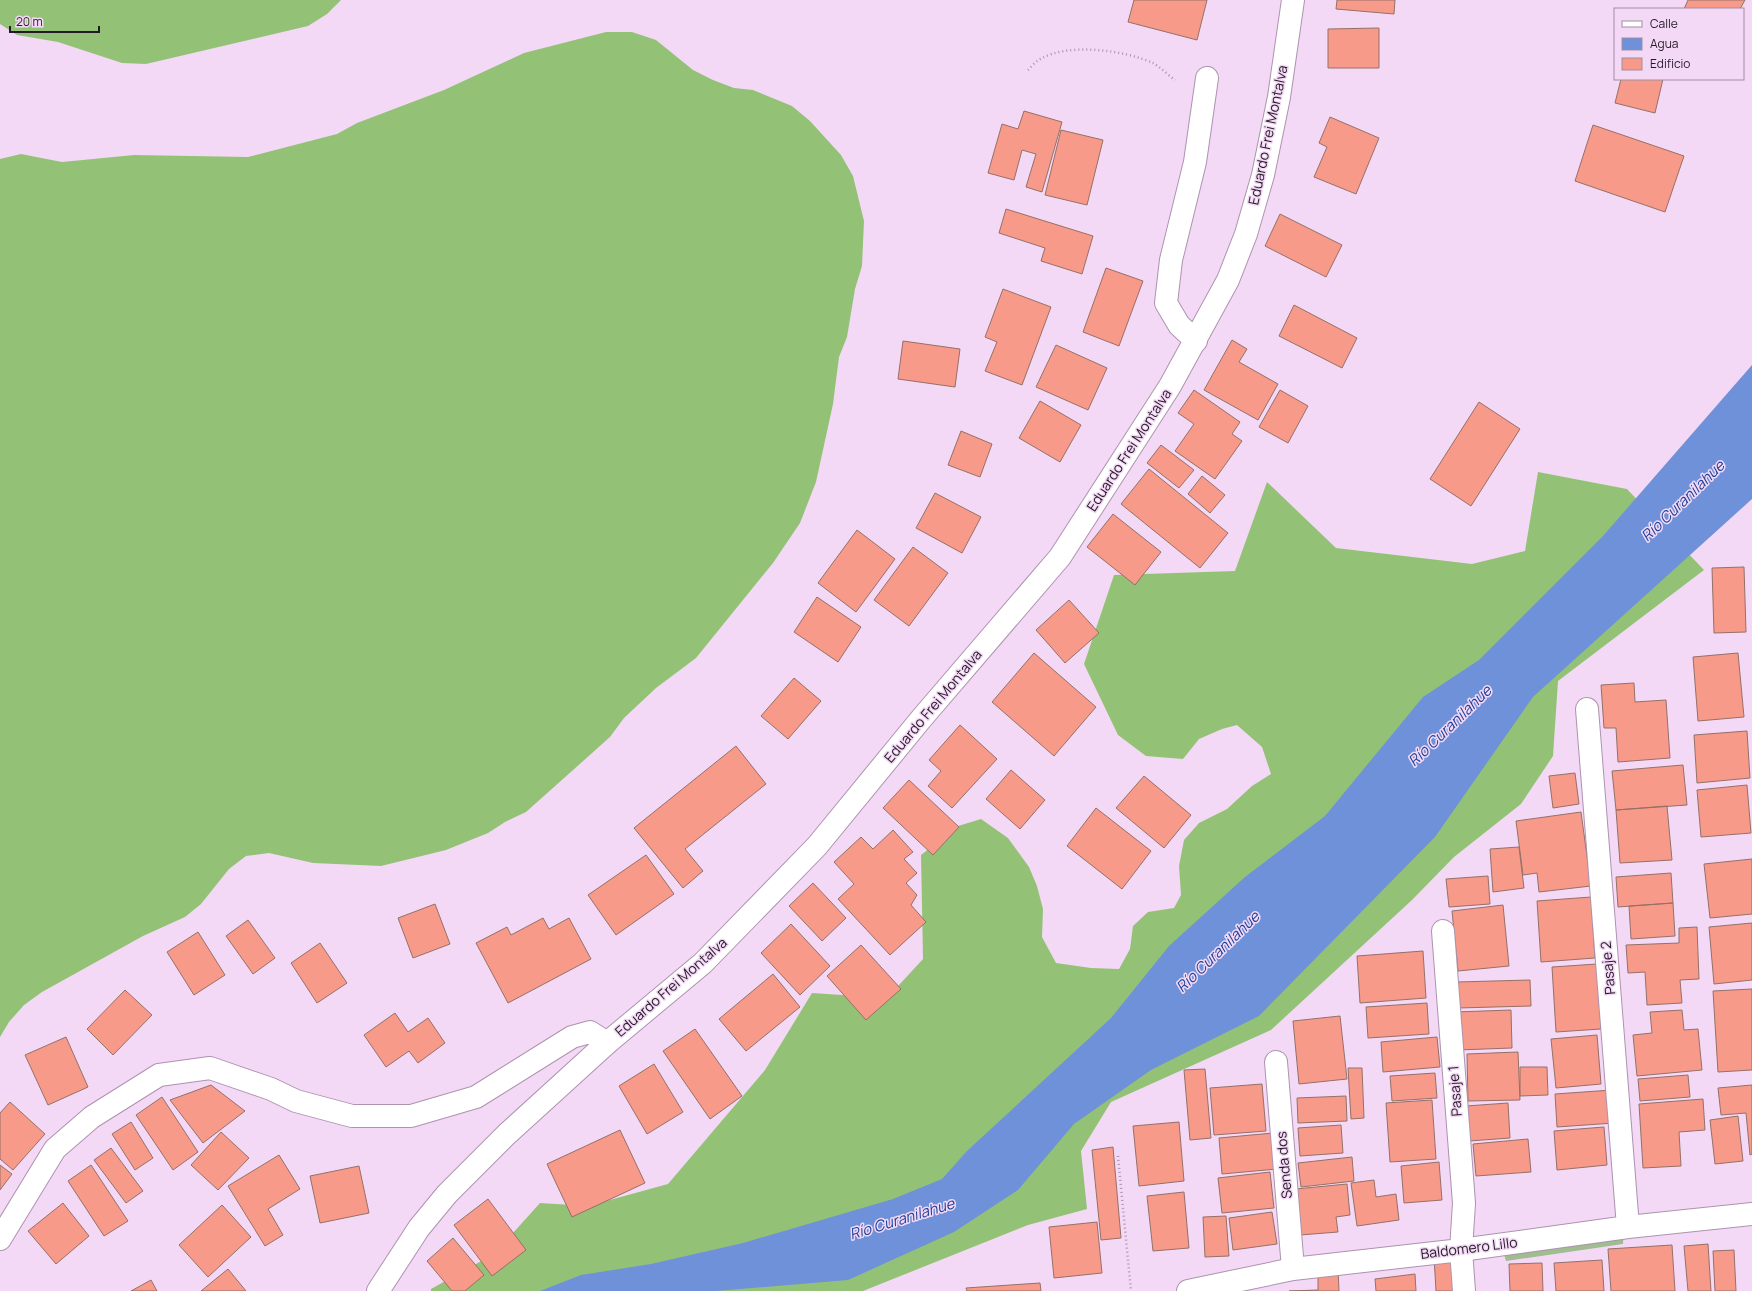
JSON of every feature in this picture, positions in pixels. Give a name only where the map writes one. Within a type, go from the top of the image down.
[{"type":"street","name":"Eduardo Frei Montalva","points":[[378,1291],[419,1228],[447,1194],[507,1134],[607,1043],[703,963],[817,846],[921,719],[1055,563],[1170,386],[1196,341],[1228,280],[1246,234],[1263,175],[1279,97],[1293,0]]},
{"type":"street","points":[[1196,341],[1179,325],[1166,303],[1171,260],[1195,162],[1207,78]]},
{"type":"street","name":"Pasaje 2","points":[[1587,709],[1628,1227]]},
{"type":"street","name":"Pasaje 1","points":[[1443,932],[1464,1203],[1461,1250],[1464,1291]]},
{"type":"street","points":[[0,1239],[55,1149],[92,1117],[159,1075],[210,1068],[271,1088],[296,1101],[352,1116],[410,1116],[476,1097],[572,1037],[590,1032],[607,1043]]},
{"type":"street","name":"Senda dos","points":[[1276,1062],[1293,1268]]},
{"type":"street","name":"Baldomero Lillo","points":[[1188,1291],[1293,1268],[1461,1250],[1628,1227],[1752,1214]]},
{"type":"path","points":[[1028,70],[1039,60],[1061,51],[1095,50],[1126,55],[1154,64],[1174,80]]},
{"type":"path","points":[[1118,1156],[1131,1291]]},
{"type":"green space","points":[[0,0],[341,0],[327,14],[308,26],[146,64],[122,63],[58,42],[17,35],[0,24]]},
{"type":"green space","points":[[606,32],[632,32],[656,40],[693,70],[713,80],[734,88],[753,90],[792,106],[810,121],[841,155],[853,176],[864,221],[862,266],[855,289],[847,337],[839,357],[833,404],[816,482],[800,523],[773,563],[696,658],[656,688],[624,718],[610,737],[526,812],[505,822],[488,833],[446,850],[381,866],[313,863],[269,853],[246,856],[229,869],[201,904],[185,917],[143,936],[42,992],[24,1005],[9,1022],[0,1037],[0,159],[21,154],[62,162],[134,155],[248,157],[337,134],[357,123],[444,90],[524,53]]},
{"type":"green space","points":[[1538,472],[1627,489],[1704,570],[1558,681],[1553,756],[1521,804],[1454,857],[1412,900],[1271,1030],[1111,1102],[1081,1151],[1087,1209],[1028,1225],[863,1291],[431,1291],[431,1289],[494,1254],[540,1203],[588,1206],[668,1184],[765,1070],[812,993],[887,998],[923,959],[921,855],[958,826],[981,819],[1008,838],[1029,867],[1037,886],[1043,909],[1042,937],[1056,963],[1091,968],[1119,969],[1130,949],[1133,926],[1148,912],[1174,908],[1181,895],[1179,866],[1184,840],[1199,823],[1227,809],[1252,786],[1271,774],[1262,747],[1237,725],[1222,729],[1199,739],[1183,759],[1146,756],[1118,735],[1084,664],[1114,575],[1235,571],[1267,482],[1336,548],[1472,564],[1525,551]]},
{"type":"green space","points":[[1624,1229],[1623,1244],[1506,1261],[1504,1254]]},
{"type":"water","name":"Río Curanilahue","points":[[1752,365],[1752,499],[1533,697],[1435,837],[1259,1016],[1151,1070],[1074,1124],[1018,1190],[954,1232],[848,1280],[716,1291],[540,1291],[581,1275],[651,1264],[743,1243],[893,1199],[942,1179],[967,1151],[1111,1018],[1169,946],[1245,877],[1325,816],[1423,697],[1479,660],[1603,536]]},
{"type":"building","points":[[1134,0],[1207,0],[1197,40],[1128,22]]},
{"type":"building","points":[[1337,0],[1395,0],[1394,14],[1336,9]]},
{"type":"building","points":[[1688,0],[1745,0],[1741,8],[1684,8]]},
{"type":"building","points":[[1379,28],[1379,68],[1328,68],[1328,29]]},
{"type":"building","points":[[1621,80],[1663,80],[1655,113],[1615,103]]},
{"type":"building","points":[[1024,111],[1062,122],[1042,192],[1026,187],[1036,154],[1022,150],[1014,180],[988,173],[1002,124],[1018,129]]},
{"type":"building","points":[[1330,117],[1379,138],[1356,194],[1314,177],[1327,147],[1319,143]]},
{"type":"building","points":[[1593,125],[1684,156],[1665,212],[1575,181]]},
{"type":"building","points":[[1061,130],[1103,140],[1087,205],[1045,195]]},
{"type":"building","points":[[1006,209],[1093,236],[1082,274],[1041,261],[1045,248],[999,233]]},
{"type":"building","points":[[1280,214],[1342,245],[1326,277],[1265,246]]},
{"type":"building","points":[[1106,268],[1143,281],[1119,346],[1083,332]]},
{"type":"building","points":[[1003,289],[1051,307],[1022,385],[985,371],[997,342],[985,337]]},
{"type":"building","points":[[1294,305],[1357,338],[1342,368],[1279,336]]},
{"type":"building","points":[[1232,340],[1247,349],[1239,362],[1278,384],[1258,420],[1204,390]]},
{"type":"building","points":[[903,341],[960,349],[955,387],[898,379]]},
{"type":"building","points":[[1056,345],[1107,368],[1088,410],[1036,387]]},
{"type":"building","points":[[1194,390],[1240,422],[1232,434],[1242,441],[1215,479],[1175,451],[1194,424],[1178,413]]},
{"type":"building","points":[[1280,390],[1308,406],[1288,443],[1259,427]]},
{"type":"building","points":[[1040,401],[1081,425],[1060,462],[1019,438]]},
{"type":"building","points":[[1479,402],[1520,429],[1471,506],[1430,479]]},
{"type":"building","points":[[961,431],[992,444],[980,477],[948,465]]},
{"type":"building","points":[[1161,445],[1194,470],[1179,488],[1147,463]]},
{"type":"building","points":[[1149,469],[1228,533],[1200,568],[1121,504]]},
{"type":"building","points":[[1202,476],[1225,495],[1210,513],[1188,494]]},
{"type":"building","points":[[935,493],[981,517],[962,553],[916,528]]},
{"type":"building","points":[[1113,514],[1161,552],[1135,585],[1087,547]]},
{"type":"building","points":[[857,530],[895,559],[856,612],[818,583]]},
{"type":"building","points":[[913,547],[948,573],[909,626],[874,600]]},
{"type":"building","points":[[1744,567],[1746,632],[1714,633],[1712,568]]},
{"type":"building","points":[[817,597],[861,627],[838,662],[794,632]]},
{"type":"building","points":[[1069,600],[1099,633],[1065,663],[1036,630]]},
{"type":"building","points":[[1034,653],[1096,707],[1054,756],[992,702]]},
{"type":"building","points":[[1738,653],[1744,717],[1698,721],[1693,657]]},
{"type":"building","points":[[794,678],[821,701],[788,739],[761,716]]},
{"type":"building","points":[[1634,683],[1635,702],[1666,700],[1670,758],[1618,762],[1616,728],[1604,728],[1601,685]]},
{"type":"building","points":[[960,725],[997,759],[952,808],[928,786],[941,771],[929,760]]},
{"type":"building","points":[[1747,731],[1750,778],[1697,783],[1694,735]]},
{"type":"building","points":[[736,746],[766,784],[685,849],[703,871],[683,888],[634,828]]},
{"type":"building","points":[[1683,765],[1687,805],[1616,810],[1612,771]]},
{"type":"building","points":[[1011,770],[1045,800],[1020,829],[986,799]]},
{"type":"building","points":[[1575,773],[1579,804],[1553,808],[1549,776]]},
{"type":"building","points":[[1144,776],[1191,815],[1164,848],[1116,808]]},
{"type":"building","points":[[909,780],[959,827],[933,855],[883,808]]},
{"type":"building","points":[[1747,785],[1751,833],[1701,837],[1697,790]]},
{"type":"building","points":[[1667,806],[1672,860],[1620,863],[1616,810]]},
{"type":"building","points":[[1096,808],[1151,851],[1122,889],[1067,846]]},
{"type":"building","points":[[1581,812],[1591,886],[1539,892],[1537,873],[1523,875],[1516,821]]},
{"type":"building","points":[[893,830],[913,852],[904,859],[917,873],[906,883],[917,895],[911,905],[926,922],[890,955],[838,899],[854,884],[834,862],[861,837],[873,849]]},
{"type":"building","points":[[1519,847],[1524,888],[1493,892],[1490,849]]},
{"type":"building","points":[[646,855],[674,894],[616,935],[588,895]]},
{"type":"building","points":[[1752,859],[1752,914],[1710,918],[1704,864]]},
{"type":"building","points":[[1671,873],[1673,903],[1618,907],[1616,877]]},
{"type":"building","points":[[1488,876],[1490,904],[1449,907],[1446,879]]},
{"type":"building","points":[[813,883],[846,918],[822,941],[789,906]]},
{"type":"building","points":[[1591,897],[1595,958],[1541,962],[1537,901]]},
{"type":"building","points":[[1673,903],[1675,936],[1631,939],[1629,906]]},
{"type":"building","points":[[435,904],[450,944],[413,958],[398,918]]},
{"type":"building","points":[[1503,905],[1509,966],[1458,971],[1452,911]]},
{"type":"building","points":[[543,918],[549,929],[569,918],[591,959],[508,1003],[476,943],[507,927],[511,935]]},
{"type":"building","points":[[248,920],[275,958],[253,974],[226,936]]},
{"type":"building","points":[[1752,923],[1752,980],[1714,984],[1709,927]]},
{"type":"building","points":[[791,924],[830,966],[800,995],[761,953]]},
{"type":"building","points":[[1697,927],[1699,979],[1680,980],[1682,1003],[1647,1005],[1645,972],[1628,973],[1626,945],[1679,943],[1679,928]]},
{"type":"building","points":[[198,932],[225,975],[194,995],[167,952]]},
{"type":"building","points":[[320,943],[347,983],[317,1003],[291,963]]},
{"type":"building","points":[[861,945],[901,989],[866,1020],[827,976]]},
{"type":"building","points":[[1423,951],[1426,998],[1360,1003],[1357,956]]},
{"type":"building","points":[[1597,964],[1601,1029],[1556,1032],[1552,967]]},
{"type":"building","points":[[773,974],[800,1007],[746,1051],[719,1019]]},
{"type":"building","points":[[1530,980],[1531,1006],[1458,1008],[1457,982]]},
{"type":"building","points":[[1752,989],[1752,1070],[1718,1072],[1713,991]]},
{"type":"building","points":[[125,990],[152,1015],[113,1055],[87,1029]]},
{"type":"building","points":[[1427,1003],[1429,1034],[1368,1038],[1366,1007]]},
{"type":"building","points":[[1511,1010],[1512,1048],[1457,1050],[1455,1012]]},
{"type":"building","points":[[1682,1010],[1684,1030],[1698,1029],[1702,1070],[1637,1076],[1633,1035],[1652,1033],[1650,1012]]},
{"type":"building","points":[[395,1013],[408,1032],[428,1018],[445,1043],[418,1063],[409,1051],[386,1067],[364,1035]]},
{"type":"building","points":[[1340,1016],[1347,1079],[1299,1084],[1293,1021]]},
{"type":"building","points":[[695,1029],[742,1096],[710,1119],[663,1051]]},
{"type":"building","points":[[1597,1035],[1601,1084],[1556,1088],[1551,1039]]},
{"type":"building","points":[[66,1037],[88,1087],[48,1105],[25,1055]]},
{"type":"building","points":[[1437,1037],[1440,1067],[1383,1072],[1381,1042]]},
{"type":"building","points":[[1518,1052],[1520,1100],[1468,1101],[1467,1054]]},
{"type":"building","points":[[654,1064],[683,1112],[647,1134],[619,1086]]},
{"type":"building","points":[[1520,1067],[1547,1067],[1548,1095],[1520,1096]]},
{"type":"building","points":[[1348,1068],[1362,1068],[1364,1118],[1351,1119]]},
{"type":"building","points":[[1205,1069],[1211,1138],[1190,1140],[1184,1070]]},
{"type":"building","points":[[1435,1073],[1437,1098],[1392,1101],[1390,1076]]},
{"type":"building","points":[[1688,1075],[1690,1097],[1640,1101],[1638,1079]]},
{"type":"building","points":[[1262,1084],[1266,1131],[1214,1135],[1210,1088]]},
{"type":"building","points":[[211,1085],[245,1111],[203,1143],[170,1100]]},
{"type":"building","points":[[1752,1085],[1752,1154],[1750,1155],[1746,1113],[1721,1115],[1718,1088]]},
{"type":"building","points":[[1612,1090],[1614,1123],[1557,1127],[1555,1094]]},
{"type":"building","points":[[1346,1096],[1347,1121],[1298,1123],[1297,1098]]},
{"type":"building","points":[[162,1097],[198,1152],[173,1170],[136,1115]]},
{"type":"building","points":[[1703,1099],[1705,1130],[1679,1132],[1681,1166],[1643,1168],[1639,1104]]},
{"type":"building","points":[[1432,1100],[1436,1159],[1390,1162],[1386,1103]]},
{"type":"building","points":[[10,1102],[45,1134],[13,1170],[0,1159],[0,1113]]},
{"type":"building","points":[[1508,1103],[1510,1138],[1469,1141],[1466,1106]]},
{"type":"building","points":[[1738,1116],[1743,1161],[1715,1164],[1710,1120]]},
{"type":"building","points":[[131,1122],[153,1158],[135,1170],[112,1134]]},
{"type":"building","points":[[1179,1122],[1184,1181],[1139,1186],[1133,1126]]},
{"type":"building","points":[[1341,1125],[1343,1153],[1300,1156],[1298,1128]]},
{"type":"building","points":[[1604,1127],[1607,1165],[1557,1170],[1554,1131]]},
{"type":"building","points":[[620,1130],[645,1183],[572,1217],[547,1164]]},
{"type":"building","points":[[221,1132],[249,1158],[218,1190],[191,1165]]},
{"type":"building","points":[[1273,1133],[1277,1169],[1222,1174],[1219,1138]]},
{"type":"building","points":[[1528,1139],[1531,1172],[1476,1176],[1473,1144]]},
{"type":"building","points":[[1113,1147],[1121,1238],[1101,1240],[1092,1150]]},
{"type":"building","points":[[111,1148],[143,1191],[126,1203],[94,1160]]},
{"type":"building","points":[[279,1155],[300,1189],[268,1209],[283,1235],[265,1246],[228,1186]]},
{"type":"building","points":[[1352,1157],[1354,1181],[1301,1187],[1298,1163]]},
{"type":"building","points":[[1439,1162],[1442,1200],[1404,1203],[1401,1166]]},
{"type":"building","points":[[0,1165],[12,1174],[0,1190]]},
{"type":"building","points":[[91,1165],[128,1221],[104,1236],[68,1181]]},
{"type":"building","points":[[359,1166],[369,1213],[320,1223],[310,1176]]},
{"type":"building","points":[[1270,1172],[1274,1208],[1222,1213],[1218,1178]]},
{"type":"building","points":[[1374,1180],[1376,1197],[1396,1194],[1399,1220],[1357,1226],[1351,1183]]},
{"type":"building","points":[[1347,1184],[1350,1215],[1336,1217],[1338,1232],[1300,1235],[1296,1189]]},
{"type":"building","points":[[1184,1192],[1189,1248],[1153,1251],[1147,1196]]},
{"type":"building","points":[[488,1199],[526,1250],[492,1276],[454,1225]]},
{"type":"building","points":[[63,1203],[89,1236],[56,1264],[28,1231]]},
{"type":"building","points":[[222,1205],[251,1237],[208,1277],[179,1245]]},
{"type":"building","points":[[1272,1212],[1277,1244],[1233,1250],[1229,1218]]},
{"type":"building","points":[[1226,1216],[1229,1256],[1205,1257],[1203,1217]]},
{"type":"building","points":[[1097,1222],[1102,1273],[1054,1278],[1049,1227]]},
{"type":"building","points":[[453,1238],[484,1275],[465,1291],[452,1291],[427,1261]]},
{"type":"building","points":[[1708,1244],[1711,1291],[1688,1291],[1684,1246]]},
{"type":"building","points":[[1672,1245],[1675,1291],[1611,1291],[1608,1249]]},
{"type":"building","points":[[1734,1250],[1736,1291],[1715,1291],[1713,1251]]},
{"type":"building","points":[[1461,1255],[1462,1291],[1436,1291],[1434,1257]]},
{"type":"building","points":[[1602,1260],[1604,1291],[1556,1291],[1554,1263]]},
{"type":"building","points":[[1542,1263],[1543,1291],[1510,1291],[1509,1264]]},
{"type":"building","points":[[1338,1268],[1339,1291],[1289,1291],[1318,1290],[1318,1269]]},
{"type":"building","points":[[228,1269],[246,1291],[201,1291]]},
{"type":"building","points":[[1415,1274],[1416,1291],[1376,1291],[1375,1279]]},
{"type":"building","points":[[151,1280],[157,1291],[131,1291]]},
{"type":"building","points":[[1040,1283],[1041,1291],[967,1291],[966,1288]]}]
